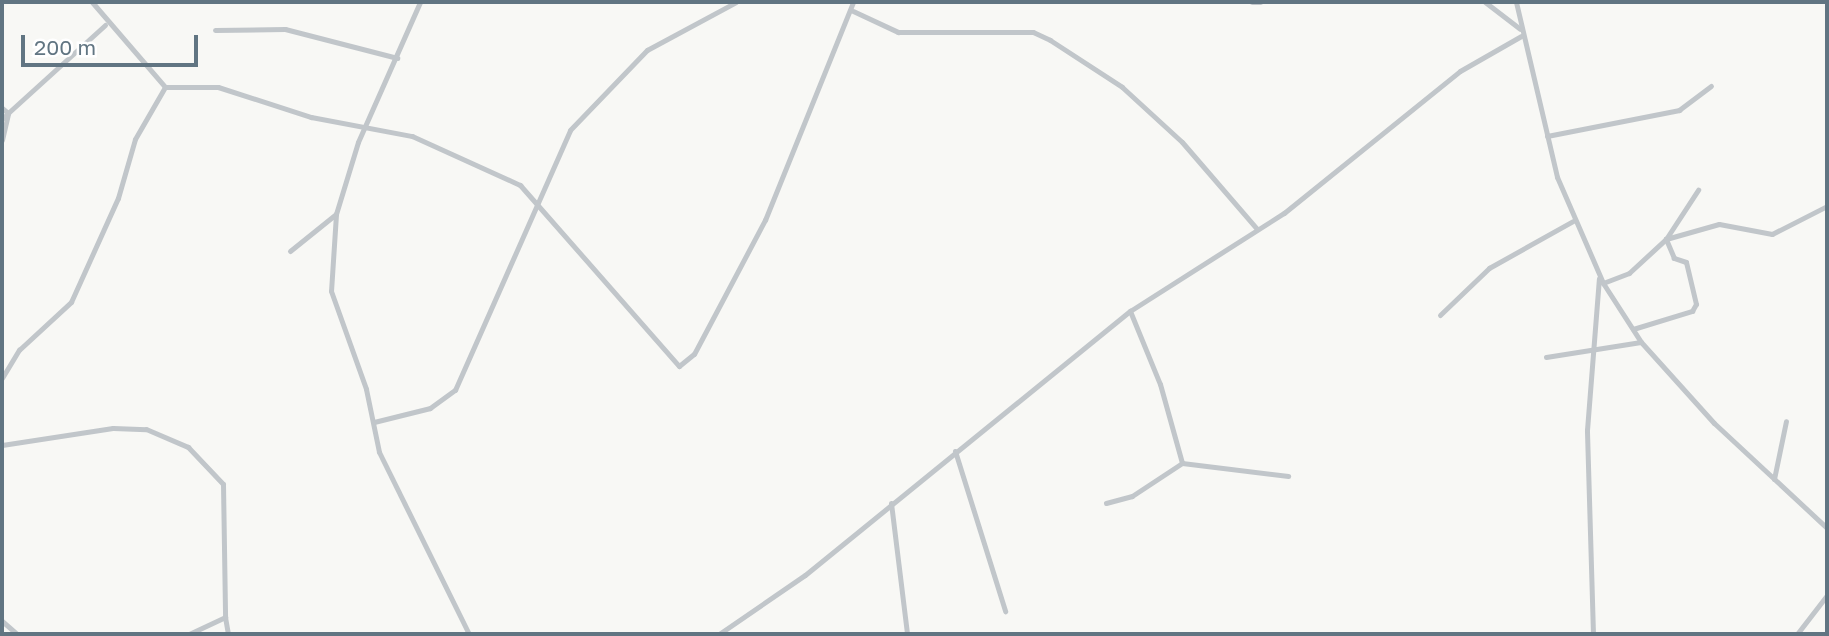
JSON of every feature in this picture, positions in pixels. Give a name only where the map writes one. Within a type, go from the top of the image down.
[{"type":"street","points":[[92,2],[106,25],[165,87],[218,87],[311,117],[366,125],[412,136],[536,199],[676,366],[684,365],[765,220],[853,11],[853,2]]},
{"type":"street","points":[[420,2],[366,125],[336,214],[331,291],[374,422],[379,452],[469,634]]},
{"type":"street","points":[[374,422],[430,408],[455,390],[558,145],[632,64],[736,2]]},
{"type":"street","points":[[1252,2],[1260,2]]},
{"type":"street","points":[[1485,2],[1520,32]]},
{"type":"street","points":[[1516,2],[1520,32],[1547,136],[1573,221],[1602,284],[1641,342],[1774,479],[1827,528]]},
{"type":"street","points":[[853,11],[898,32],[1033,32],[1050,40],[1122,87],[1182,142],[1258,229]]},
{"type":"street","points":[[2,119],[106,25]]},
{"type":"street","points":[[215,30],[285,29],[397,58]]},
{"type":"street","points":[[719,634],[805,575],[1130,311],[1258,229],[1352,162],[1460,71],[1520,32]]},
{"type":"street","points":[[1547,136],[1679,110],[1711,86]]},
{"type":"street","points":[[2,378],[19,350],[71,302],[118,198],[135,139],[165,87]]},
{"type":"street","points":[[2,108],[9,113]]},
{"type":"street","points":[[2,141],[9,113]]},
{"type":"street","points":[[1602,284],[1629,273],[1667,239],[1698,190]]},
{"type":"street","points":[[1667,239],[1719,224],[1772,234],[1827,206]]},
{"type":"street","points":[[290,251],[336,214]]},
{"type":"street","points":[[1440,315],[1489,268],[1573,221]]},
{"type":"street","points":[[1633,329],[1692,311],[1696,304],[1686,262],[1674,258],[1667,239]]},
{"type":"street","points":[[1593,634],[1587,430],[1599,276]]},
{"type":"street","points":[[1130,311],[1160,384],[1182,463]]},
{"type":"street","points":[[1546,357],[1641,342]]},
{"type":"street","points":[[1774,479],[1786,421]]},
{"type":"street","points":[[2,445],[113,428],[146,429],[188,447],[223,484],[225,617],[228,634]]},
{"type":"street","points":[[955,451],[1005,611]]},
{"type":"street","points":[[1105,503],[1132,496],[1182,463],[1288,476]]},
{"type":"street","points":[[891,503],[907,634]]},
{"type":"street","points":[[1797,634],[1827,596]]},
{"type":"street","points":[[188,634],[225,617]]},
{"type":"street","points":[[2,621],[17,634]]}]
